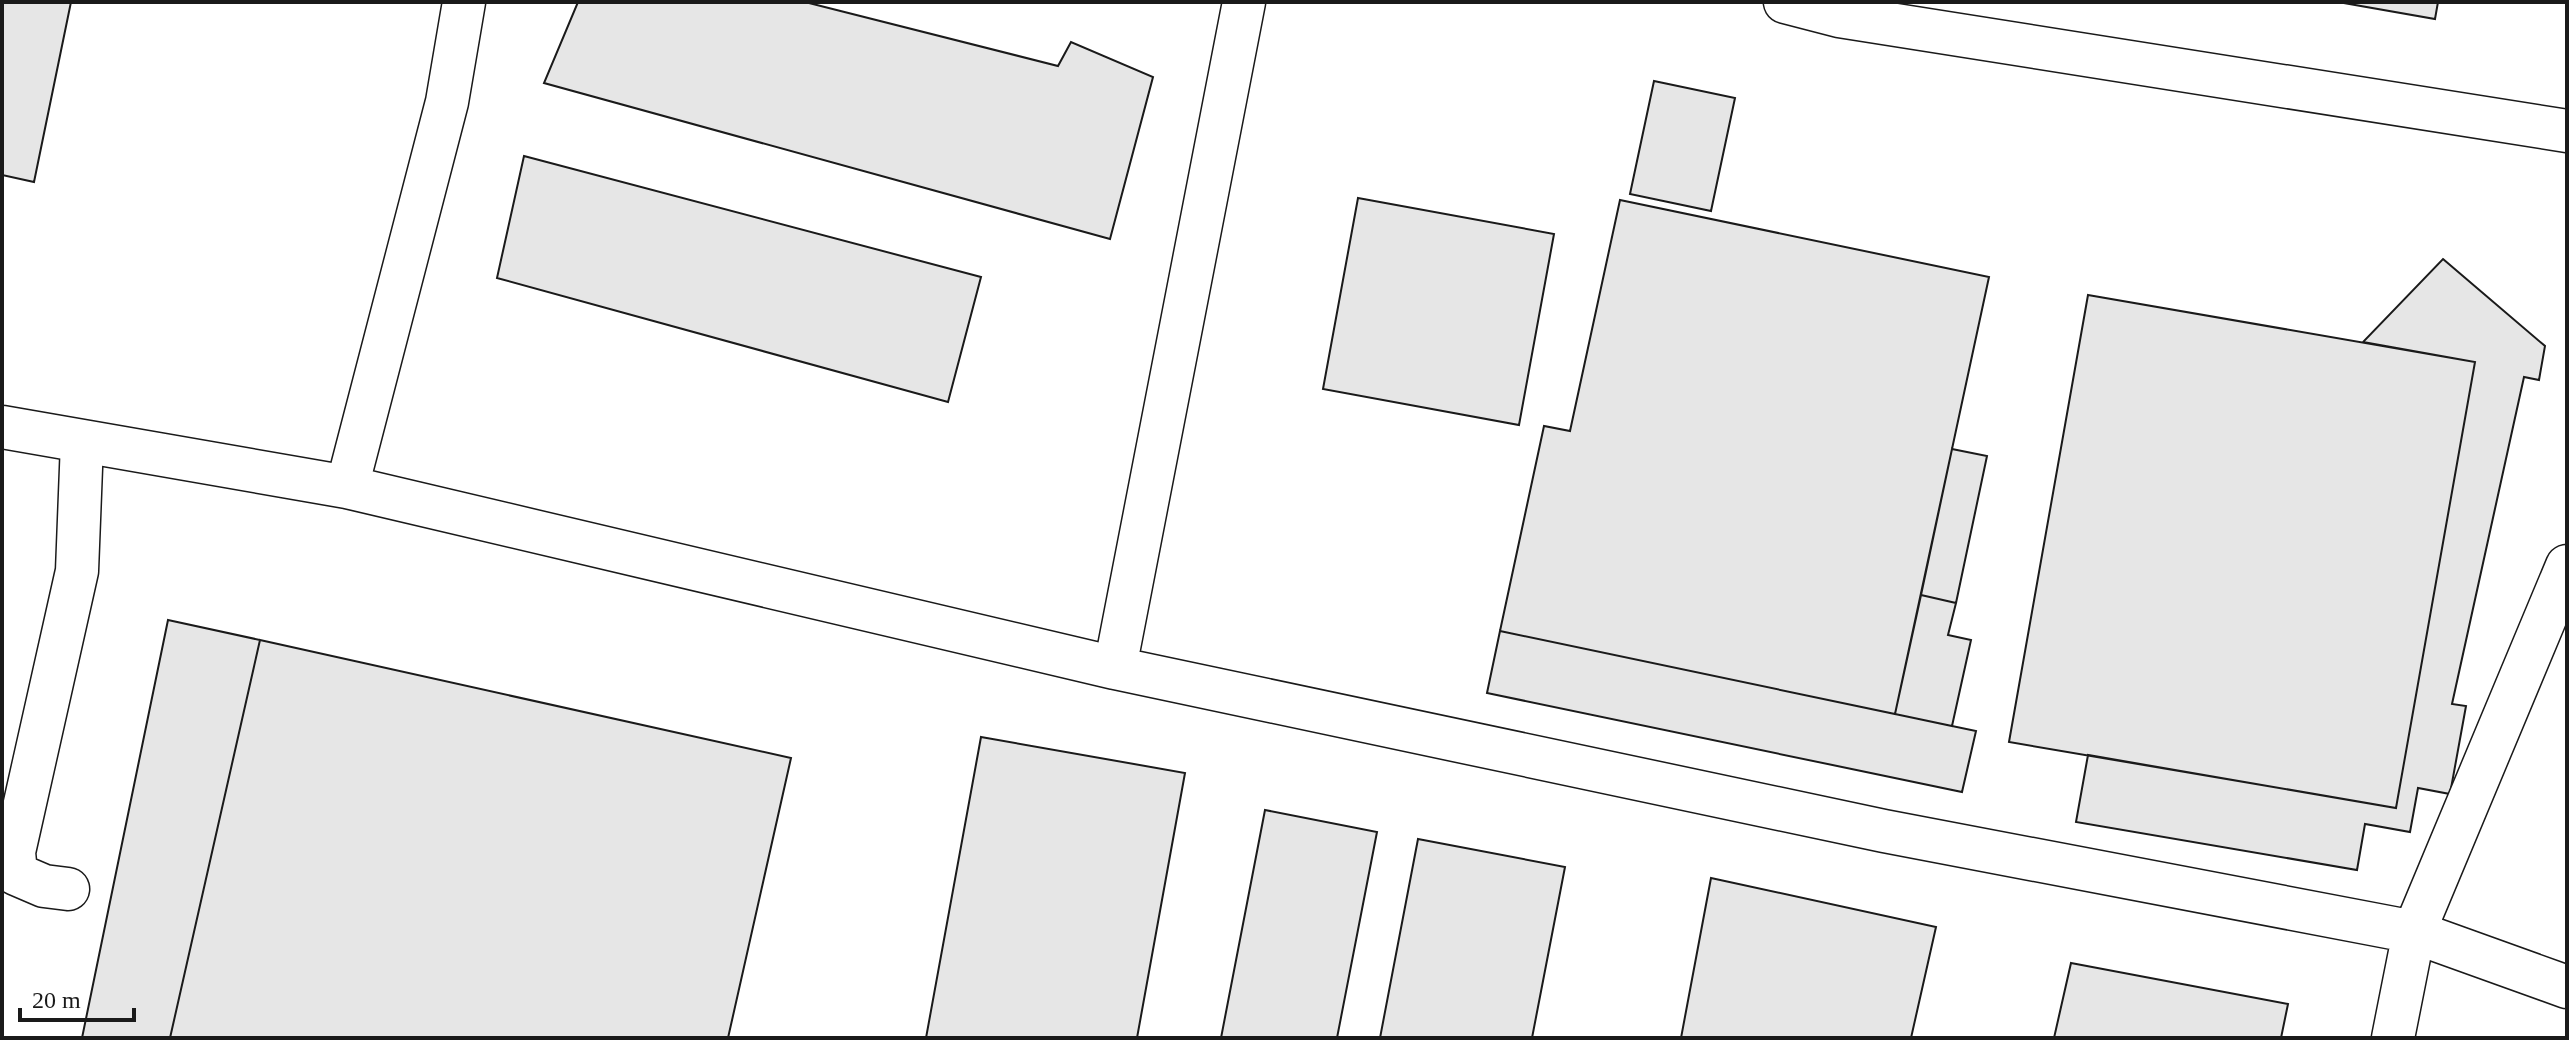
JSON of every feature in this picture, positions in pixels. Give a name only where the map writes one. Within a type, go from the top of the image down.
[{"type":"street","points":[[347,487],[447,102],[464,2]]},
{"type":"street","points":[[1115,668],[1244,2]]},
{"type":"street","points":[[1785,2],[1839,16],[2567,131]]},
{"type":"street","points":[[2,427],[347,487],[1115,668],[1884,831],[2414,932],[2567,987]]},
{"type":"street","points":[[68,889],[44,886],[16,874],[14,852],[77,571],[82,442]]},
{"type":"street","points":[[2393,1038],[2414,932],[2567,566]]},
{"type":"building","points":[[2,2],[71,2],[34,182],[2,175]]},
{"type":"building","points":[[578,2],[805,2],[1058,66],[1071,42],[1153,77],[1110,239],[544,83]]},
{"type":"building","points":[[2338,2],[2438,2],[2435,19]]},
{"type":"building","points":[[1654,81],[1735,98],[1711,211],[1630,194]]},
{"type":"building","points":[[524,156],[981,277],[948,402],[497,278]]},
{"type":"building","points":[[1358,198],[1554,234],[1519,425],[1323,389]]},
{"type":"building","points":[[1620,200],[1989,277],[1895,714],[1500,631],[1544,426],[1570,431]]},
{"type":"building","points":[[2443,259],[2545,346],[2539,380],[2524,377],[2452,704],[2466,706],[2450,794],[2418,788],[2410,832],[2365,824],[2357,870],[2076,822],[2088,755],[2396,808],[2475,362],[2363,342]]},
{"type":"building","points":[[2088,295],[2475,362],[2396,808],[2009,742]]},
{"type":"building","points":[[1952,449],[1987,456],[1956,603],[1921,595]]},
{"type":"building","points":[[1921,595],[1956,603],[1948,635],[1971,640],[1952,726],[1895,714]]},
{"type":"building","points":[[168,620],[260,640],[170,1038],[82,1038]]},
{"type":"building","points":[[1500,631],[1976,731],[1962,792],[1487,693]]},
{"type":"building","points":[[260,640],[791,758],[728,1038],[170,1038]]},
{"type":"building","points":[[981,737],[1185,773],[1137,1038],[926,1038]]},
{"type":"building","points":[[1265,810],[1377,832],[1337,1038],[1221,1038]]},
{"type":"building","points":[[1418,839],[1565,867],[1532,1038],[1380,1038]]},
{"type":"building","points":[[1711,878],[1936,927],[1911,1038],[1681,1038]]},
{"type":"building","points":[[2071,963],[2288,1004],[2281,1038],[2054,1038]]}]
